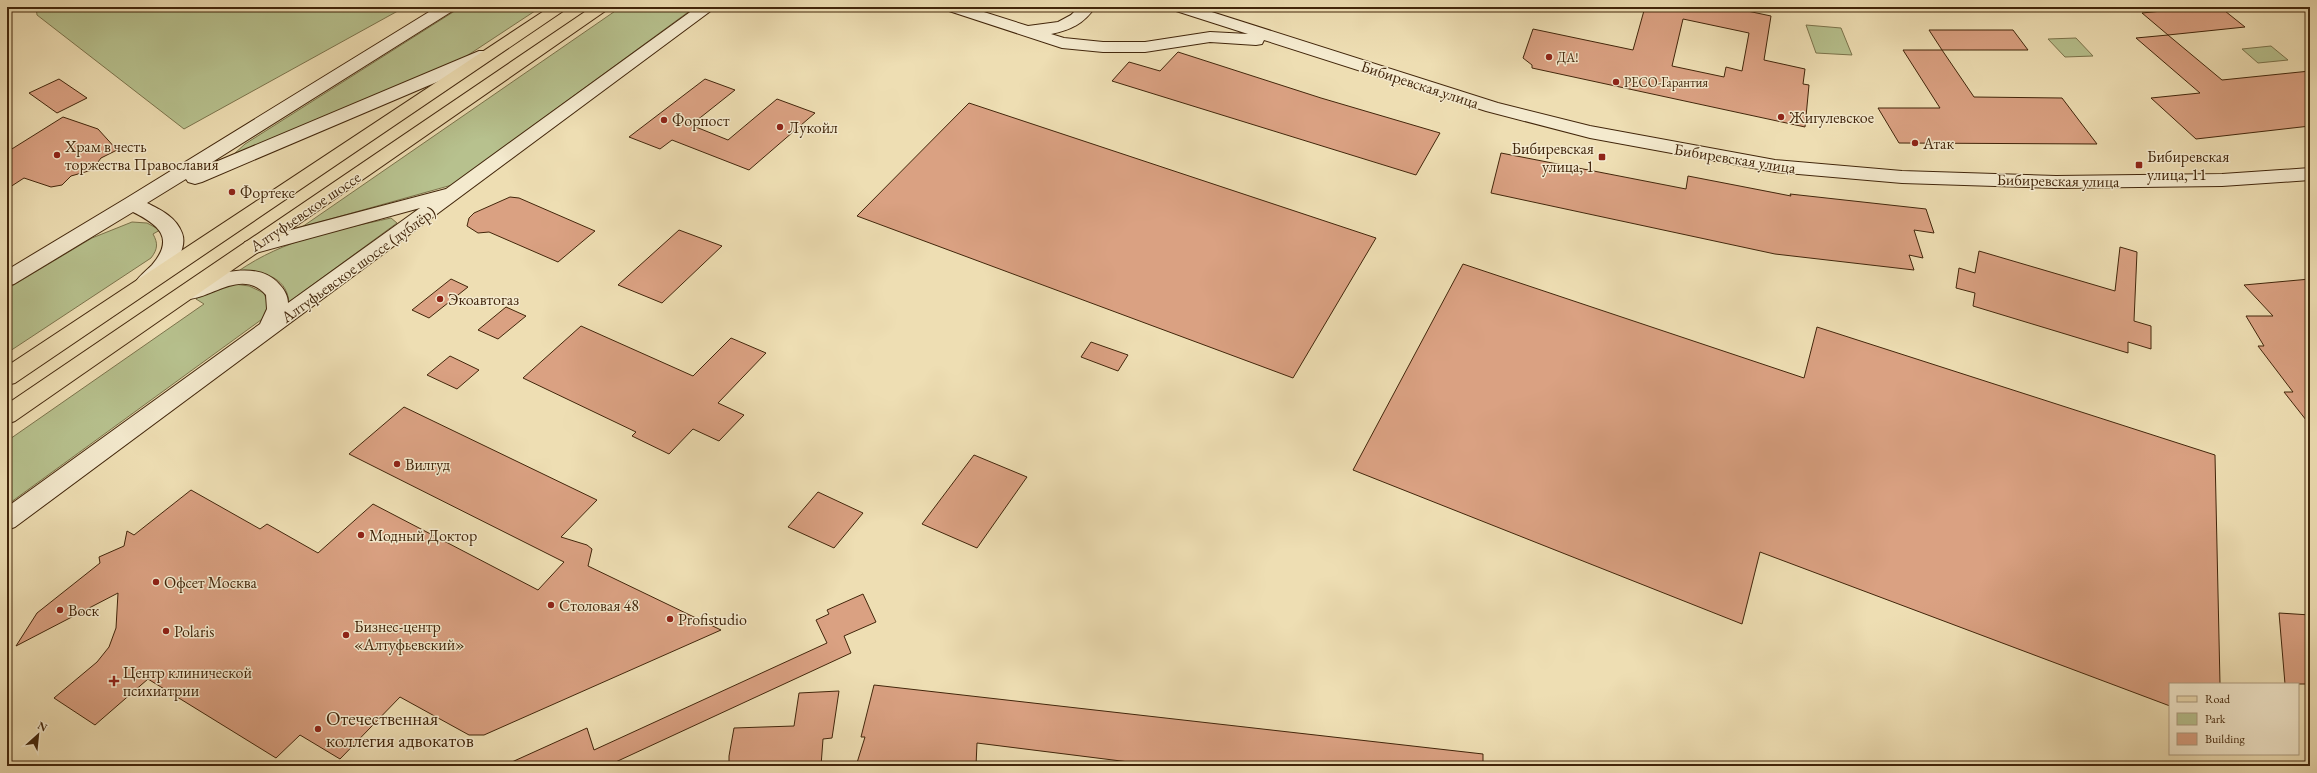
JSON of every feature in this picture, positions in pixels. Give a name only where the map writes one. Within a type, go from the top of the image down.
[{"type":"main road","points":[[214,162],[448,7]]},
{"type":"main road","name":"Алтуфьевское шоссе","points":[[7,377],[562,7]]},
{"type":"main road","name":"Алтуфьевское шоссе","points":[[7,415],[603,7]]},
{"type":"main road","name":"Алтуфьевское шоссе (дублёр)","points":[[7,520],[708,7]]},
{"type":"main road","points":[[952,7],[1062,43],[1103,47],[1145,47],[1210,37],[1289,43]]},
{"type":"main road","points":[[1019,30],[1057,29],[1076,20],[1087,7]]},
{"type":"main road","name":"Бибиревская улица","points":[[1179,7],[1289,43],[1526,116],[1602,134],[1776,166],[1902,177],[2056,182],[2222,180],[2310,174]]},
{"type":"main road","points":[[7,278],[132,204],[214,162],[450,71],[506,44]]},
{"type":"main road","points":[[252,247],[456,192]]},
{"type":"main road","points":[[132,204],[155,216],[168,225],[173,240],[170,256],[138,290]]},
{"type":"main road","points":[[167,306],[198,288],[224,279],[248,278],[262,281],[276,293],[279,304],[273,321],[260,336]]},
{"type":"green space","points":[[36,7],[405,7],[184,129],[37,15]]},
{"type":"green space","points":[[461,7],[541,7],[456,63],[235,155],[234,154],[245,144]]},
{"type":"green space","points":[[621,7],[695,7],[452,185],[302,227]]},
{"type":"green space","points":[[1806,25],[1841,28],[1852,55],[1816,53]]},
{"type":"green space","points":[[2076,38],[2093,56],[2065,57],[2048,39]]},
{"type":"green space","points":[[2271,46],[2288,60],[2258,63],[2242,49]]},
{"type":"green space","points":[[391,218],[397,223],[289,302],[283,285],[277,280],[270,276],[254,272],[237,272],[255,260],[292,243],[330,232]]},
{"type":"green space","points":[[132,222],[147,223],[160,230],[153,234],[156,240],[156,246],[155,252],[151,258],[7,353],[7,289],[92,238]]},
{"type":"green space","points":[[234,284],[249,286],[264,293],[269,307],[265,317],[7,505],[7,441],[204,304],[196,299],[204,293]]},
{"type":"building","points":[[1645,7],[1738,7],[1738,9],[1771,16],[1764,60],[1805,69],[1803,84],[1809,85],[1805,127],[1532,68],[1532,65],[1523,58],[1533,29],[1633,50]],"holes":[[[1683,19],[1749,33],[1742,71],[1726,67],[1724,77],[1672,66]]]},
{"type":"building","points":[[2203,7],[2220,7],[2245,27],[2168,35],[2142,13]]},
{"type":"building","points":[[1929,30],[2013,30],[2028,50],[1942,50]]},
{"type":"building","points":[[2168,35],[2222,80],[2310,71],[2310,126],[2196,139],[2151,98],[2200,93],[2136,38]]},
{"type":"building","points":[[1903,50],[1942,50],[1974,97],[2062,98],[2097,144],[1899,143],[1878,108],[1940,108]]},
{"type":"building","points":[[1178,52],[1321,98],[1440,133],[1416,175],[1112,81],[1129,62],[1160,71]]},
{"type":"building","points":[[59,79],[87,98],[57,113],[29,93]]},
{"type":"building","points":[[705,79],[735,90],[691,125],[728,140],[777,99],[815,113],[749,170],[672,140],[660,149],[629,137]]},
{"type":"building","points":[[969,103],[1376,238],[1293,378],[857,216]]},
{"type":"building","name":"Храм в честь торжества Православия","points":[[63,117],[98,129],[117,150],[101,158],[92,170],[71,176],[62,185],[51,187],[24,178],[7,189],[7,152]]},
{"type":"building","points":[[1501,153],[1686,189],[1688,176],[1791,196],[1790,194],[1926,209],[1934,233],[1914,230],[1923,258],[1909,255],[1914,270],[1775,254],[1491,193]]},
{"type":"building","points":[[510,197],[519,198],[595,231],[558,262],[489,232],[478,233],[467,226],[469,218],[474,213]]},
{"type":"building","points":[[679,230],[722,246],[662,303],[618,285]]},
{"type":"building","points":[[2120,247],[2137,252],[2134,321],[2151,326],[2151,349],[2128,342],[2128,353],[1973,306],[1975,293],[1956,288],[1959,268],[1975,273],[1979,251],[2115,291]]},
{"type":"building","points":[[1463,264],[1804,378],[1817,327],[2215,455],[2220,683],[2169,683],[2169,706],[1760,552],[1742,624],[1353,470]]},
{"type":"building","name":"Экоавтогаз","points":[[451,279],[468,287],[429,318],[412,310]]},
{"type":"building","points":[[2310,279],[2310,425],[2284,392],[2293,392],[2258,346],[2264,346],[2246,316],[2273,316],[2244,285]]},
{"type":"building","points":[[506,307],[526,316],[498,339],[478,330]]},
{"type":"building","points":[[581,326],[693,376],[731,338],[766,353],[718,403],[744,415],[719,441],[693,429],[669,454],[632,436],[636,432],[523,378]]},
{"type":"building","points":[[1091,342],[1128,355],[1118,371],[1081,357]]},
{"type":"building","points":[[450,356],[479,370],[457,389],[427,375]]},
{"type":"building","points":[[404,407],[597,500],[561,537],[587,545],[592,549],[588,566],[721,630],[484,735],[469,735],[400,697],[340,759],[300,735],[276,758],[148,679],[95,725],[54,698],[97,662],[109,647],[116,628],[118,593],[16,646],[37,613],[100,563],[99,557],[124,546],[127,531],[134,535],[191,490],[260,529],[267,524],[318,553],[373,504],[538,590],[564,562],[349,454]]},
{"type":"building","points":[[974,455],[1027,477],[977,548],[922,524]]},
{"type":"building","points":[[818,492],[863,513],[834,548],[788,527]]},
{"type":"building","points":[[863,594],[876,622],[844,636],[851,653],[607,766],[503,766],[587,728],[594,750],[827,643],[816,620],[829,614],[827,610]]},
{"type":"building","points":[[2279,613],[2310,615],[2310,684],[2285,683]]},
{"type":"building","points":[[874,685],[1483,754],[1483,766],[1161,766],[977,743],[976,766],[856,766],[865,737],[861,737]]},
{"type":"building","points":[[839,691],[832,738],[823,739],[821,766],[729,766],[729,756],[734,728],[794,726],[799,693]]},
{"type":"place","name":"ДА!","points":[[1549,57]]},
{"type":"place","name":"РЕСО-Гарантия","points":[[1616,82]]},
{"type":"place","name":"Жигулевское","points":[[1781,117]]},
{"type":"place","name":"Форпост","points":[[664,120]]},
{"type":"place","name":"Лукойл","points":[[780,127]]},
{"type":"place","name":"Атак","points":[[1915,143]]},
{"type":"place","name":"Храм в честь торжества Православия","points":[[57,155]]},
{"type":"place","name":"Бибиревская улица, 1","points":[[1602,157]]},
{"type":"place","name":"Бибиревская улица, 11","points":[[2139,165]]},
{"type":"place","name":"Фортекс","points":[[232,192]]},
{"type":"place","name":"Экоавтогаз","points":[[440,299]]},
{"type":"place","name":"Вилгуд","points":[[397,464]]},
{"type":"place","name":"Модный Доктор","points":[[361,535]]},
{"type":"place","name":"Офсет Москва","points":[[156,582]]},
{"type":"place","name":"Столовая 48","points":[[551,605]]},
{"type":"place","name":"Воск","points":[[60,610]]},
{"type":"place","name":"Profistudio","points":[[670,619]]},
{"type":"place","name":"Polaris","points":[[166,631]]},
{"type":"place","name":"Бизнес-центр «Алтуфьевский»","points":[[346,635]]},
{"type":"place","name":"Центр клинической психиатрии","points":[[114,681]]},
{"type":"place","name":"Отечественная коллегия адвокатов","points":[[318,729]]}]
